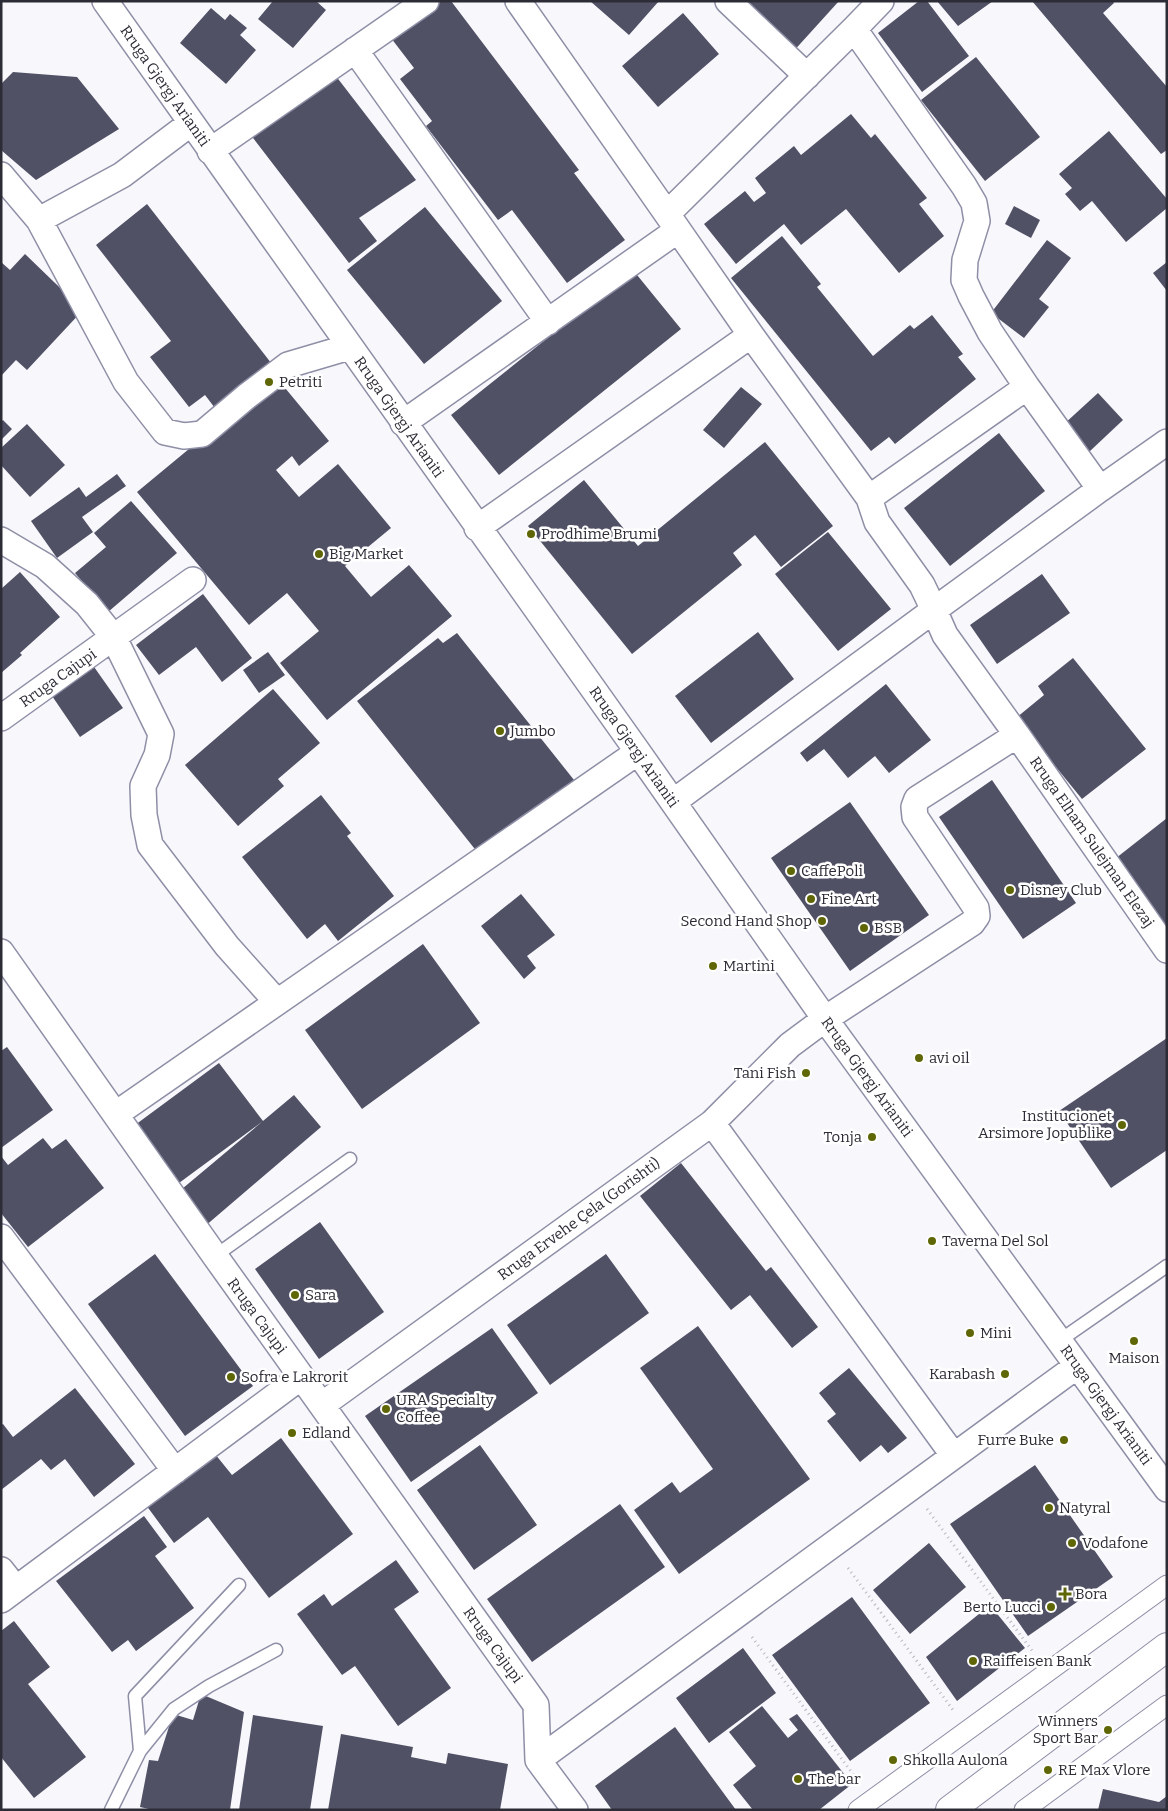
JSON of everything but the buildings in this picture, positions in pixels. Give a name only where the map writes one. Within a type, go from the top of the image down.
[{"type":"main road","points":[[950,1810],[1167,1647]]},
{"type":"street","name":"Rruga Gjergj Arianiti","points":[[105,1],[477,528],[638,752],[825,1019],[1167,1489]]},
{"type":"street","points":[[210,150],[426,1]]},
{"type":"street","name":"Rruga Elham Sulejman Elezaj","points":[[518,1],[751,335],[869,498],[877,522],[922,585],[945,635],[1167,950]]},
{"type":"street","points":[[728,1],[807,76]]},
{"type":"street","points":[[403,423],[548,322],[673,222],[807,76],[881,1]]},
{"type":"street","points":[[854,29],[974,203],[977,221],[965,260],[964,280],[970,296],[990,332],[1100,490]]},
{"type":"street","points":[[355,50],[548,322]]},
{"type":"street","points":[[39,220],[122,175],[191,123]]},
{"type":"street","points":[[1,175],[39,220],[126,382],[165,432],[184,436],[202,434],[288,365],[349,347]]},
{"type":"street","points":[[477,528],[751,335]]},
{"type":"street","points":[[869,498],[1027,387]]},
{"type":"street","points":[[673,802],[1167,442]]},
{"type":"street","points":[[1,540],[45,566],[87,604],[114,638],[161,734],[157,755],[143,786],[144,815],[150,846],[228,946],[277,1002]]},
{"type":"street","name":"Rruga Cajupi","points":[[1,718],[193,580]]},
{"type":"street","name":"Rruga Ervehe Çela (Gorishti)","points":[[322,1405],[712,1123],[790,1045],[825,1019],[972,923],[977,916],[976,908],[915,817],[914,807],[918,799],[1017,735]]},
{"type":"street","points":[[116,1114],[638,752]]},
{"type":"street","name":"Rruga Cajupi","points":[[1,952],[301,1377],[563,1742]]},
{"type":"street","points":[[712,1123],[954,1456]]},
{"type":"street","points":[[1,1237],[175,1471]]},
{"type":"street","points":[[538,1760],[1077,1366]]},
{"type":"street","points":[[6,1586],[175,1471],[301,1377]]},
{"type":"street","points":[[865,1805],[1167,1584]]},
{"type":"street","points":[[536,1705],[538,1760],[575,1810]]},
{"type":"street","points":[[1024,1810],[1167,1705]]},
{"type":"lane","points":[[215,1256],[350,1159]]},
{"type":"lane","points":[[1060,1341],[1167,1266]]},
{"type":"lane","points":[[140,1751],[135,1696],[238,1585]]},
{"type":"lane","points":[[111,1810],[140,1751],[174,1709],[209,1686],[276,1650]]},
{"type":"path","points":[[912,1488],[1048,1672]]},
{"type":"path","points":[[832,1545],[967,1730]]},
{"type":"path","points":[[736,1616],[865,1805]]},
{"type":"place","name":"Petriti","points":[[269,382]]},
{"type":"place","name":"Prodhime Brumi","points":[[531,534]]},
{"type":"place","name":"Big Market","points":[[319,554]]},
{"type":"place","name":"Jumbo","points":[[500,731]]},
{"type":"place","name":"CaffePoli","points":[[791,871]]},
{"type":"place","name":"Disney Club","points":[[1010,890]]},
{"type":"place","name":"Fine Art","points":[[811,899]]},
{"type":"place","name":"Second Hand Shop","points":[[822,921]]},
{"type":"place","name":"BSB","points":[[864,928]]},
{"type":"place","name":"Martini","points":[[713,966]]},
{"type":"place","name":"avi oil","points":[[919,1058]]},
{"type":"place","name":"Tani Fish","points":[[806,1073]]},
{"type":"place","name":"Institucionet Arsimore Jopublike","points":[[1122,1125]]},
{"type":"place","name":"Tonja","points":[[872,1137]]},
{"type":"place","name":"Taverna Del Sol","points":[[932,1241]]},
{"type":"place","name":"Sara","points":[[295,1295]]},
{"type":"place","name":"Mini","points":[[970,1333]]},
{"type":"place","name":"Maison","points":[[1134,1341]]},
{"type":"place","name":"Karabash","points":[[1005,1374]]},
{"type":"place","name":"Sofra e Lakrorit","points":[[231,1377]]},
{"type":"place","name":"URA Specialty Coffee","points":[[386,1409]]},
{"type":"place","name":"Edland","points":[[292,1433]]},
{"type":"place","name":"Furre Buke","points":[[1064,1440]]},
{"type":"place","name":"Natyral","points":[[1049,1508]]},
{"type":"place","name":"Vodafone","points":[[1072,1543]]},
{"type":"place","name":"Bora","points":[[1065,1594]]},
{"type":"place","name":"Berto Lucci","points":[[1051,1607]]},
{"type":"place","name":"Raiffeisen Bank","points":[[973,1661]]},
{"type":"place","name":"Winners Sport Bar","points":[[1108,1730]]},
{"type":"place","name":"Shkolla Aulona","points":[[893,1760]]},
{"type":"place","name":"RE Max Vlore","points":[[1048,1770]]},
{"type":"place","name":"The bar","points":[[798,1779]]}]
